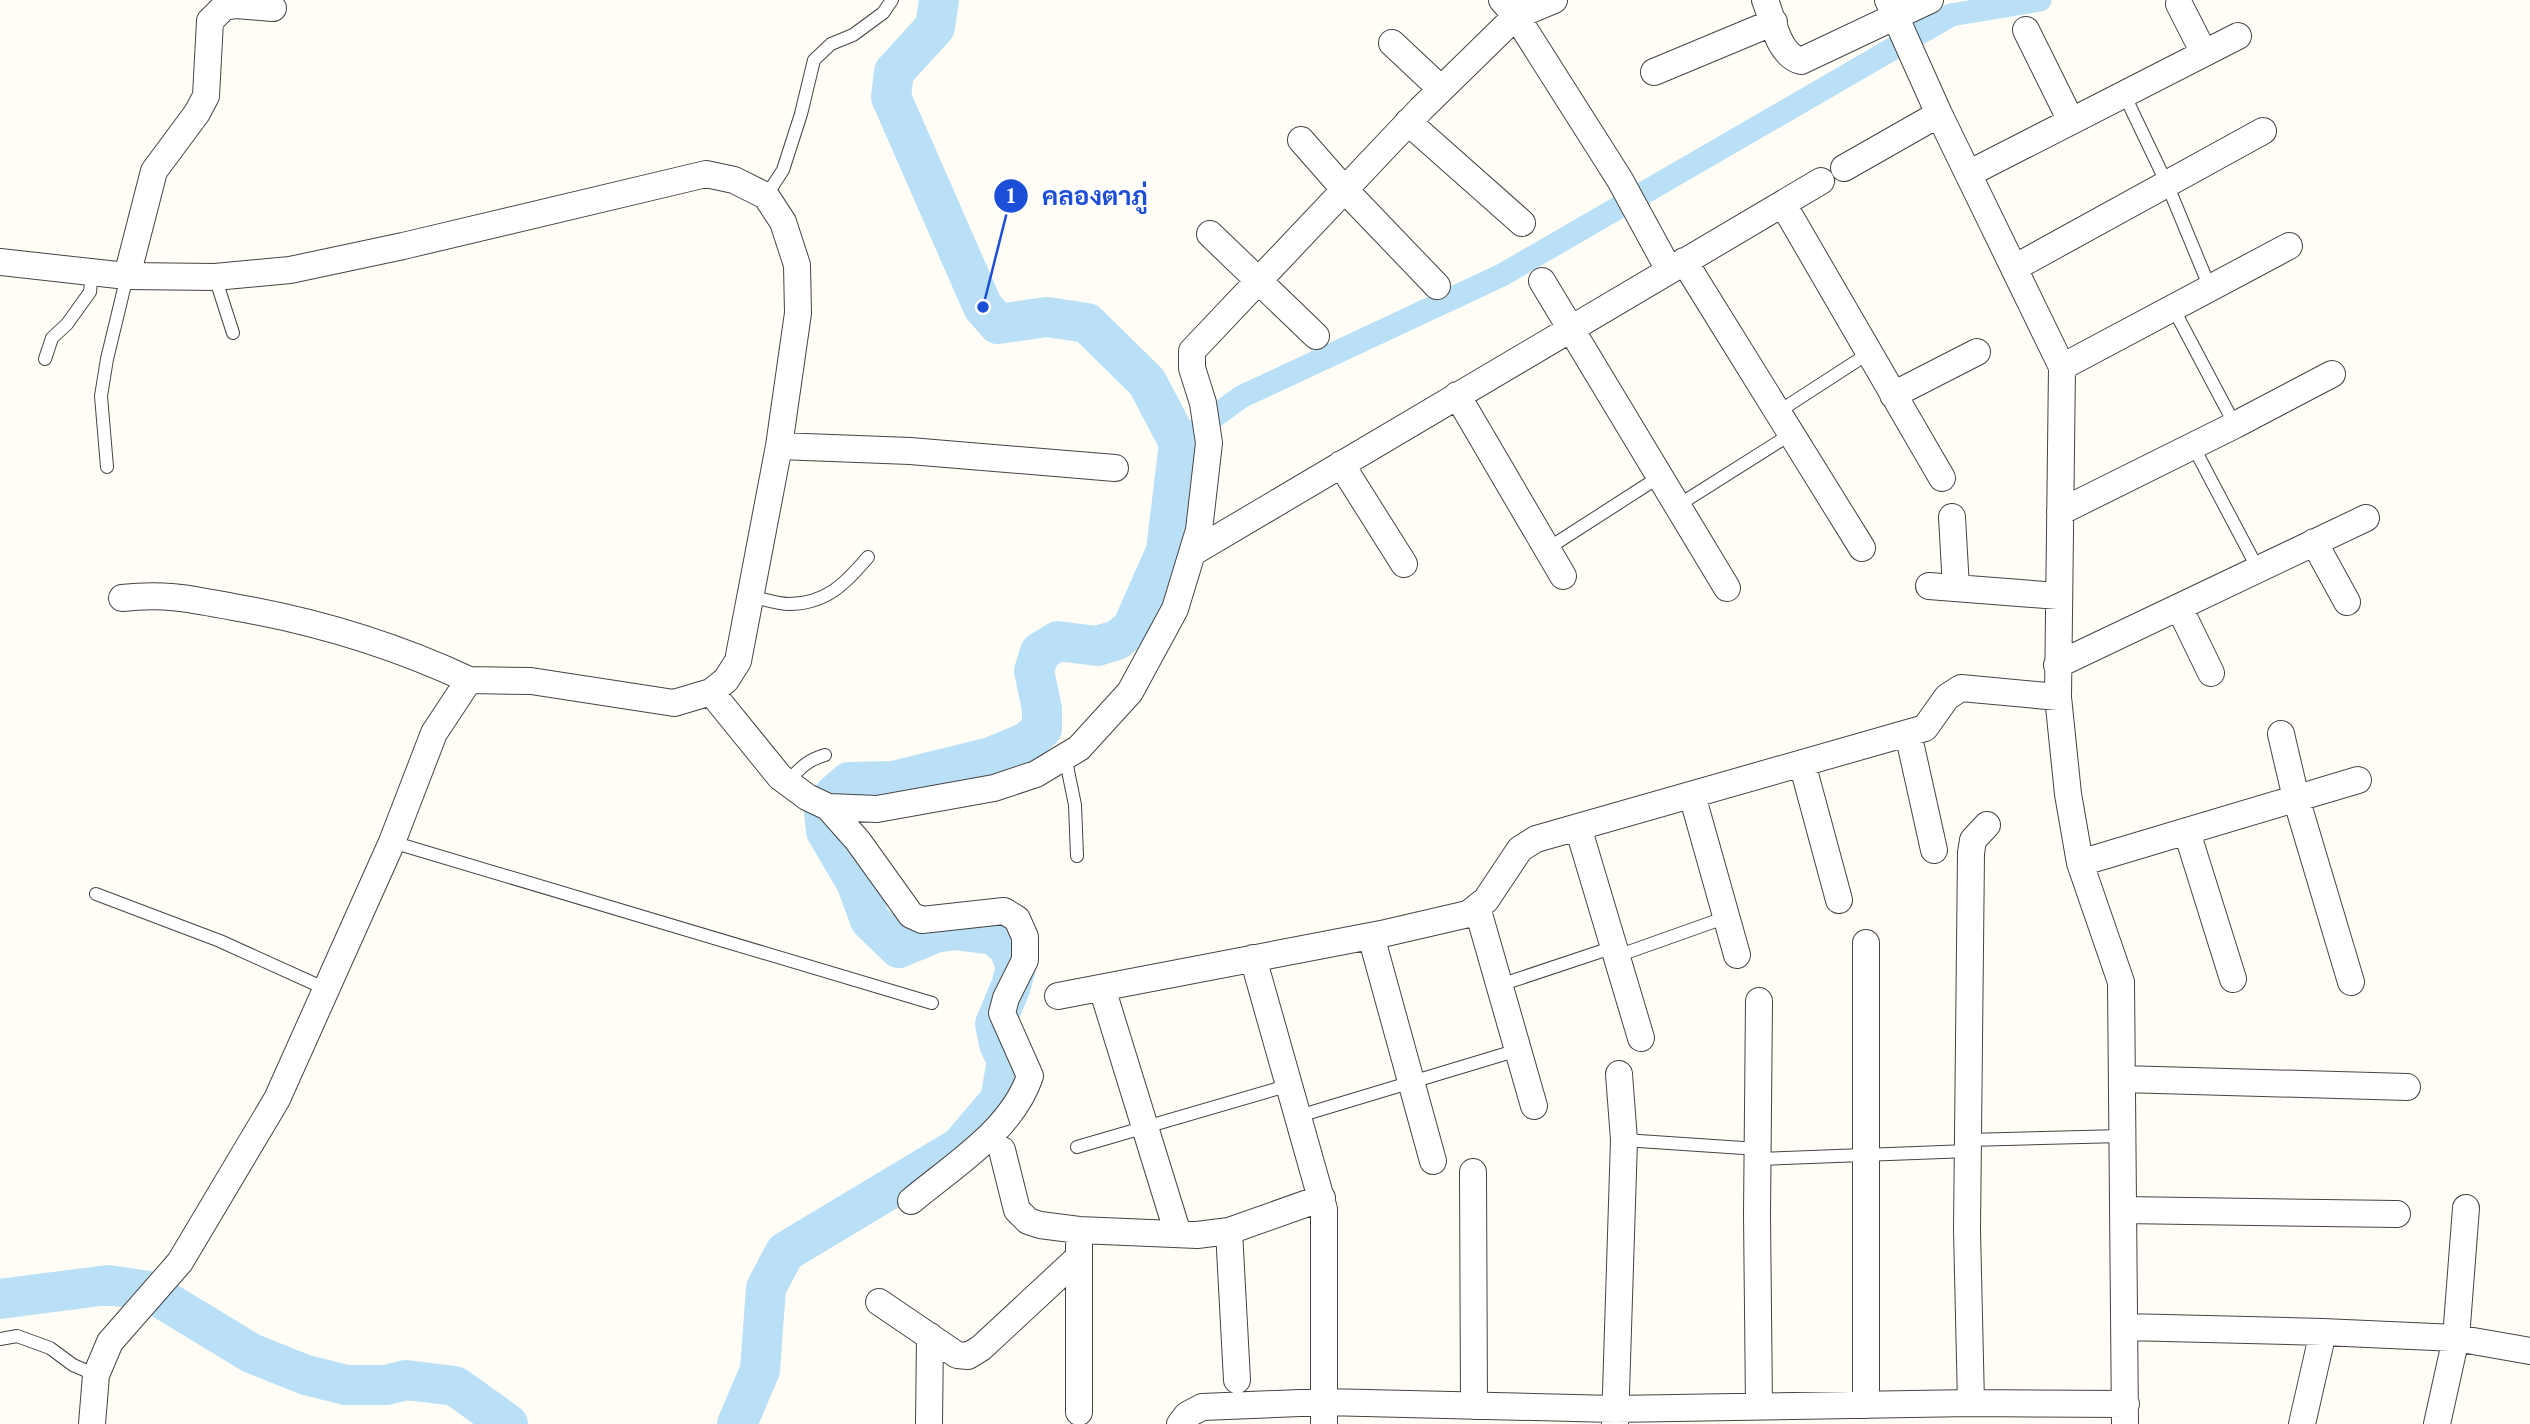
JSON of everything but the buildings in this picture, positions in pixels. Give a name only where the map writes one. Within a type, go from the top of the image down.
[{"type":"street","points":[[828,807],[877,809],[994,788],[1036,774],[1079,748],[1130,692],[1175,609],[1199,530],[1209,443],[1203,403],[1192,368],[1192,351],[1441,89],[1509,8],[1554,0]]},
{"type":"street","points":[[1654,72],[1769,11],[1785,51],[1792,59],[1801,61],[1900,26],[1930,0]]},
{"type":"street","points":[[2179,4],[2204,53]]},
{"type":"street","points":[[127,276],[154,171],[197,113],[206,96],[210,21],[224,7],[236,5],[273,8]]},
{"type":"street","points":[[1509,8],[1639,214],[1784,423],[1861,548]]},
{"type":"street","points":[[1180,1424],[1187,1415],[1202,1407],[1324,1413],[1474,1406],[1614,1417],[1759,1406],[1971,1403],[2126,1414],[2122,982],[2080,863],[2068,793],[2058,697],[2062,368],[1939,114],[1900,26]]},
{"type":"street","points":[[2026,30],[2071,121]]},
{"type":"street","points":[[1968,174],[2238,36]]},
{"type":"street","points":[[1392,43],[1441,89]]},
{"type":"street","points":[[1844,168],[1939,114]]},
{"type":"street","points":[[1408,122],[1522,223]]},
{"type":"street","points":[[2014,268],[2263,131]]},
{"type":"street","points":[[1301,140],[1437,286]]},
{"type":"street","points":[[0,262],[127,276],[215,277],[290,270],[706,174],[734,180],[766,196],[783,222],[797,265],[798,313],[779,446],[738,661],[726,680],[711,692],[674,703],[531,681],[469,680],[418,656],[298,619],[173,595],[122,598]]},
{"type":"street","points":[[1192,553],[1821,181]]},
{"type":"street","points":[[1783,204],[1941,478]]},
{"type":"street","points":[[1210,234],[1316,336]]},
{"type":"street","points":[[2062,368],[2289,246]]},
{"type":"street","points":[[1542,281],[1727,589]]},
{"type":"street","points":[[1893,395],[1977,352]]},
{"type":"street","points":[[2060,512],[2332,374]]},
{"type":"street","points":[[1457,395],[1563,576]]},
{"type":"street","points":[[779,446],[910,451],[1115,468]]},
{"type":"street","points":[[1341,464],[1404,564]]},
{"type":"street","points":[[1951,517],[1956,588]]},
{"type":"street","points":[[2057,665],[2366,518]]},
{"type":"street","points":[[2314,542],[2347,602]]},
{"type":"street","points":[[1929,586],[2058,596]]},
{"type":"street","points":[[2179,607],[2211,673]]},
{"type":"street","points":[[92,1424],[96,1375],[110,1342],[180,1262],[277,1099],[393,842],[434,733],[469,680]]},
{"type":"street","points":[[1058,996],[1371,936],[1468,914],[1486,900],[1520,849],[1536,839],[1925,728],[1947,698],[1961,688],[2058,697]]},
{"type":"street","points":[[711,692],[787,783],[828,807],[858,841],[911,915],[922,920],[1004,911],[1017,919],[1025,937],[1025,960],[1006,998],[1002,1013],[1030,1076],[1025,1091],[997,1129],[911,1201]]},
{"type":"street","points":[[1908,733],[1934,850]]},
{"type":"street","points":[[2281,734],[2296,798],[2351,982]]},
{"type":"street","points":[[1802,763],[1839,900]]},
{"type":"street","points":[[2080,863],[2358,780]]},
{"type":"street","points":[[1692,795],[1737,955]]},
{"type":"street","points":[[1971,1403],[1968,1145],[1971,853],[1973,840],[1987,825]]},
{"type":"street","points":[[1578,827],[1642,1038]]},
{"type":"street","points":[[2187,832],[2233,979]]},
{"type":"street","points":[[1477,907],[1534,1106]]},
{"type":"street","points":[[1371,936],[1433,1161]]},
{"type":"street","points":[[1866,943],[1866,1405]]},
{"type":"street","points":[[1253,958],[1324,1209],[1324,1413]]},
{"type":"street","points":[[1102,988],[1178,1234]]},
{"type":"street","points":[[1759,1001],[1759,1406]]},
{"type":"street","points":[[1614,1417],[1624,1140],[1619,1074]]},
{"type":"street","points":[[2122,1079],[2407,1087]]},
{"type":"street","points":[[1002,1150],[1017,1210],[1028,1221],[1079,1230],[1197,1235],[1229,1231],[1322,1198]]},
{"type":"street","points":[[1473,1172],[1474,1406]]},
{"type":"street","points":[[2437,1424],[2456,1338],[2466,1208]]},
{"type":"street","points":[[2123,1210],[2397,1214]]},
{"type":"street","points":[[1079,1230],[1079,1412]]},
{"type":"street","points":[[1229,1231],[1237,1380]]},
{"type":"street","points":[[879,1302],[957,1355],[968,1356],[981,1348],[1079,1257]]},
{"type":"street","points":[[2125,1326],[2456,1338],[2530,1351]]},
{"type":"street","points":[[2302,1424],[2323,1332]]},
{"type":"street","points":[[929,1336],[929,1424]]},
{"type":"lane","points":[[766,196],[783,170],[801,114],[814,60],[831,44],[853,35],[883,13],[892,0]]},
{"type":"lane","points":[[2124,94],[2167,184],[2210,288]]},
{"type":"lane","points":[[45,359],[52,338],[67,324],[90,292],[92,272]]},
{"type":"lane","points":[[107,467],[101,396],[127,276]]},
{"type":"lane","points":[[215,277],[233,333]]},
{"type":"lane","points":[[2173,308],[2235,425]]},
{"type":"lane","points":[[1676,506],[1869,353]]},
{"type":"lane","points":[[2193,446],[2258,569]]},
{"type":"lane","points":[[1546,549],[1659,477]]},
{"type":"lane","points":[[750,596],[789,604],[820,598],[839,589],[868,557]]},
{"type":"lane","points":[[787,783],[801,766],[825,755]]},
{"type":"lane","points":[[1065,757],[1075,805],[1077,856]]},
{"type":"lane","points":[[393,842],[932,1003]]},
{"type":"lane","points":[[96,894],[220,942],[326,989]]},
{"type":"lane","points":[[1500,985],[1727,917]]},
{"type":"lane","points":[[1299,1116],[1518,1050]]},
{"type":"lane","points":[[1077,1147],[1290,1085]]},
{"type":"lane","points":[[1624,1140],[1758,1154],[1865,1154],[2122,1136]]},
{"type":"lane","points":[[0,1339],[18,1336],[50,1348],[73,1365],[96,1375]]},
{"type":"waterway","points":[[737,1424],[760,1370],[766,1288],[785,1252],[960,1147],[1000,1100],[1007,1061],[999,1044],[995,1024],[1016,967],[1009,948],[994,935],[954,930],[935,933],[899,948],[870,920],[856,882],[826,831],[824,812],[834,795],[849,782],[894,781],[991,757],[1027,742],[1042,729],[1042,709],[1034,671],[1040,652],[1058,641],[1097,646],[1117,640],[1132,628],[1166,551],[1179,443],[1147,382],[1087,323],[1047,317],[998,324],[983,307],[891,97],[894,72],[935,27],[939,0]]},
{"type":"waterway","points":[[1179,443],[1241,397],[1502,275],[1951,15],[2040,0]]},
{"type":"waterway","points":[[0,1299],[108,1285],[149,1291],[251,1353],[306,1375],[346,1385],[386,1385],[406,1380],[455,1386],[508,1424]]},
{"type":"place","name":"คลองตาภู่","points":[[983,307]]}]
